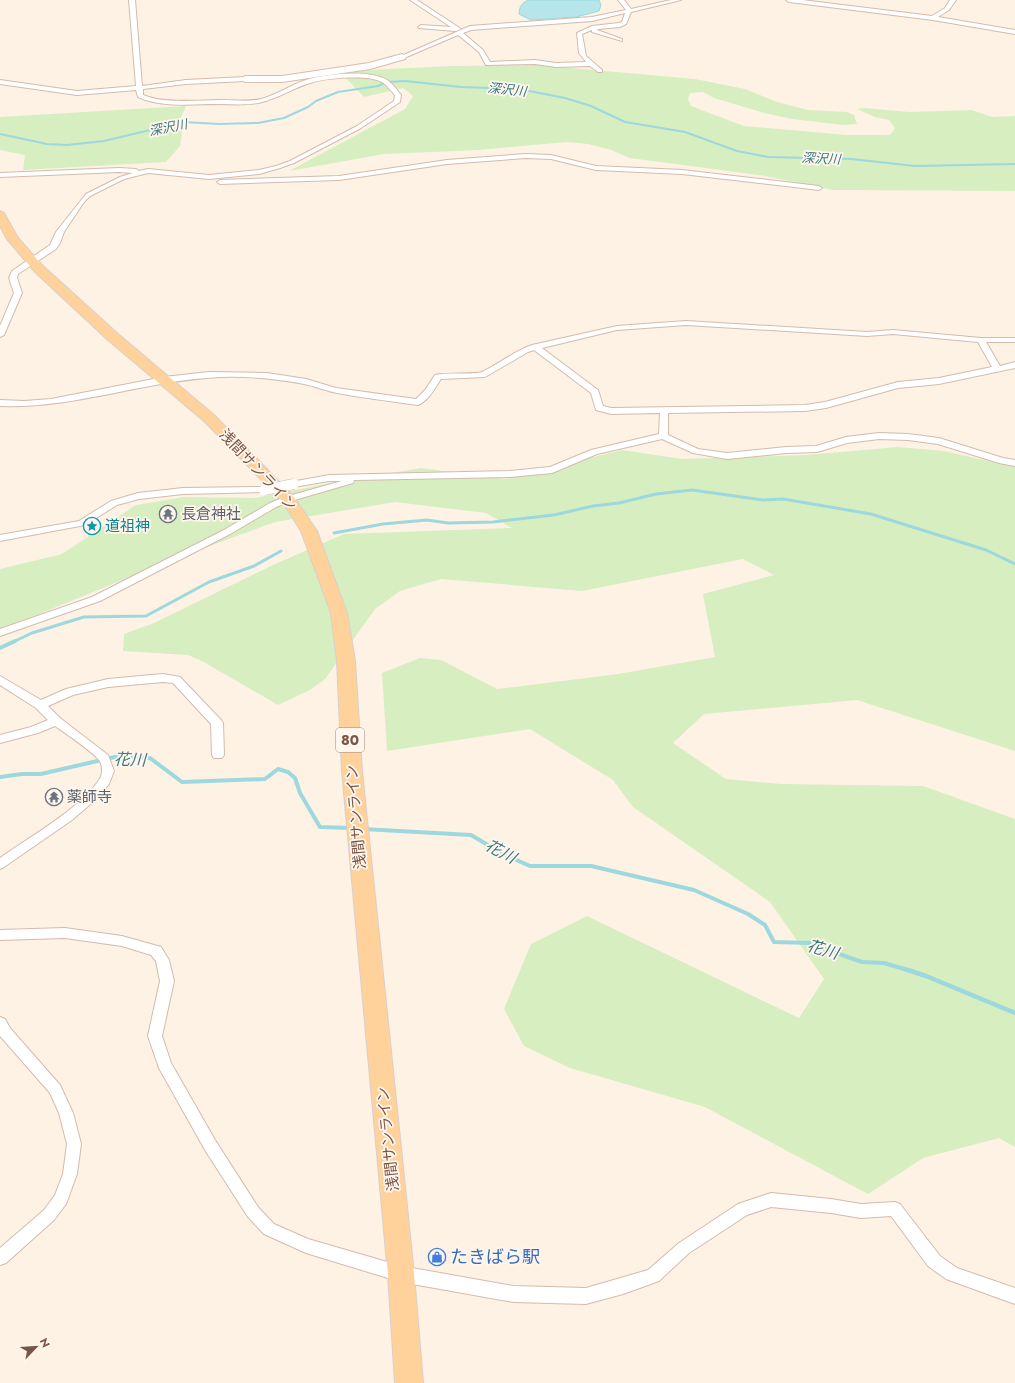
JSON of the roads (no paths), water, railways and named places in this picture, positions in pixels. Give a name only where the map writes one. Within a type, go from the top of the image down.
[{"type":"main road","name":"浅間サンライン","points":[[2,224],[31,262],[93,320],[209,418],[291,491],[299,514],[309,531],[340,613],[346,661],[352,779],[401,1274],[409,1383]]},
{"type":"street","points":[[0,175],[119,170],[209,176],[259,172],[292,162],[359,127],[397,102],[398,95],[384,80],[369,76],[320,79],[307,82],[267,100],[255,102],[167,102],[149,100],[140,96],[132,0]]},
{"type":"street","points":[[413,0],[459,31],[481,51],[488,64],[535,62],[556,65],[593,64]]},
{"type":"street","points":[[621,0],[629,10]]},
{"type":"street","points":[[0,82],[77,93],[139,88],[186,82],[245,79],[276,80],[370,66],[402,57],[459,31],[479,26],[583,20],[678,0]]},
{"type":"street","points":[[789,0],[933,18],[1015,32]]},
{"type":"street","points":[[933,18],[948,9],[953,0]]},
{"type":"street","points":[[600,71],[587,60],[581,52],[582,44],[579,34],[581,31],[620,25],[624,23],[629,10]]},
{"type":"street","points":[[421,27],[459,31]]},
{"type":"street","points":[[596,28],[594,31],[620,40]]},
{"type":"street","points":[[221,101],[266,95],[299,76]]},
{"type":"street","points":[[0,335],[18,293],[13,278],[15,273],[53,247],[60,232],[88,195],[122,178],[141,172],[194,182],[235,183],[312,180],[339,178],[480,159],[543,156],[596,168],[682,172],[819,188]]},
{"type":"street","points":[[0,402],[24,404],[51,402],[164,380],[209,375],[267,376],[306,382],[336,390],[418,402],[428,392],[438,377],[450,375],[482,375],[525,350],[535,347],[617,328],[659,324],[686,323],[866,334],[893,332],[982,340],[1015,340]]},
{"type":"street","points":[[982,340],[997,368]]},
{"type":"street","points":[[535,347],[594,392],[600,408],[611,412],[664,412],[718,408],[806,408],[826,405],[898,385],[939,381],[1015,365]]},
{"type":"street","points":[[663,436],[664,412]]},
{"type":"street","points":[[0,633],[96,599],[227,532],[274,504],[291,491],[329,478],[510,474],[552,470],[594,452],[663,436],[696,451],[727,456],[786,450],[817,449],[846,440],[878,436],[908,438],[939,441],[1002,461],[1015,463]]},
{"type":"street","points":[[0,538],[82,523],[114,504],[138,496],[183,491],[291,491],[364,477]]},
{"type":"street","points":[[40,705],[70,692],[108,682],[163,678],[176,680],[217,723],[218,755]]},
{"type":"street","points":[[0,680],[40,705],[56,721],[104,758],[108,772],[105,781],[90,798],[68,818],[0,864]]},
{"type":"street","points":[[0,738],[34,730],[56,721]]},
{"type":"street","points":[[0,935],[65,933],[122,941],[156,951],[162,960],[166,981],[155,1036],[164,1064],[210,1145],[253,1212],[269,1229],[306,1246],[401,1274],[512,1294],[586,1296],[653,1276],[684,1248],[743,1209],[772,1200],[831,1206],[861,1211],[895,1209],[934,1261],[952,1274],[1015,1296]]},
{"type":"street","points":[[0,1023],[5,1032],[55,1089],[66,1113],[74,1144],[70,1174],[61,1199],[49,1215],[0,1258]]},
{"type":"water","points":[[528,0],[599,0],[601,5],[599,11],[576,17],[531,20],[519,14],[521,6]]},
{"type":"waterway","name":"深沢川","points":[[0,134],[47,144],[67,145],[104,141],[184,122],[219,124],[258,123],[284,118],[308,107],[316,101],[338,92],[378,86],[387,82],[405,81],[461,87],[519,89],[565,98],[591,106],[625,122],[685,132],[737,151],[768,157],[851,159],[915,166],[1015,164]]},
{"type":"waterway","points":[[334,533],[383,524],[427,520],[448,523],[493,522],[554,515],[593,506],[619,503],[656,494],[692,490],[763,500],[783,499],[871,514],[986,550],[1015,564]]},
{"type":"waterway","points":[[13,642],[32,633],[84,617],[146,616],[209,582],[254,566],[281,551]]},
{"type":"waterway","points":[[0,648],[15,641]]},
{"type":"waterway","name":"花川","points":[[0,777],[22,774],[41,774],[119,756],[150,758],[182,782],[265,779],[278,769],[288,772],[295,778],[300,793],[320,827],[351,828]]},
{"type":"waterway","name":"花川","points":[[363,829],[471,835],[503,854],[530,866],[591,866],[694,890],[748,914],[765,925],[774,942],[812,943],[819,947],[862,962],[884,963],[911,971]]},
{"type":"waterway","name":"花川","points":[[911,971],[1015,1013]]},
{"type":"place","name":"長倉神社","points":[[168,514]]},
{"type":"place","name":"道祖神","points":[[92,526]]},
{"type":"place","name":"薬師寺","points":[[54,797]]},
{"type":"place","name":"たきばら駅","points":[[437,1257]]}]
